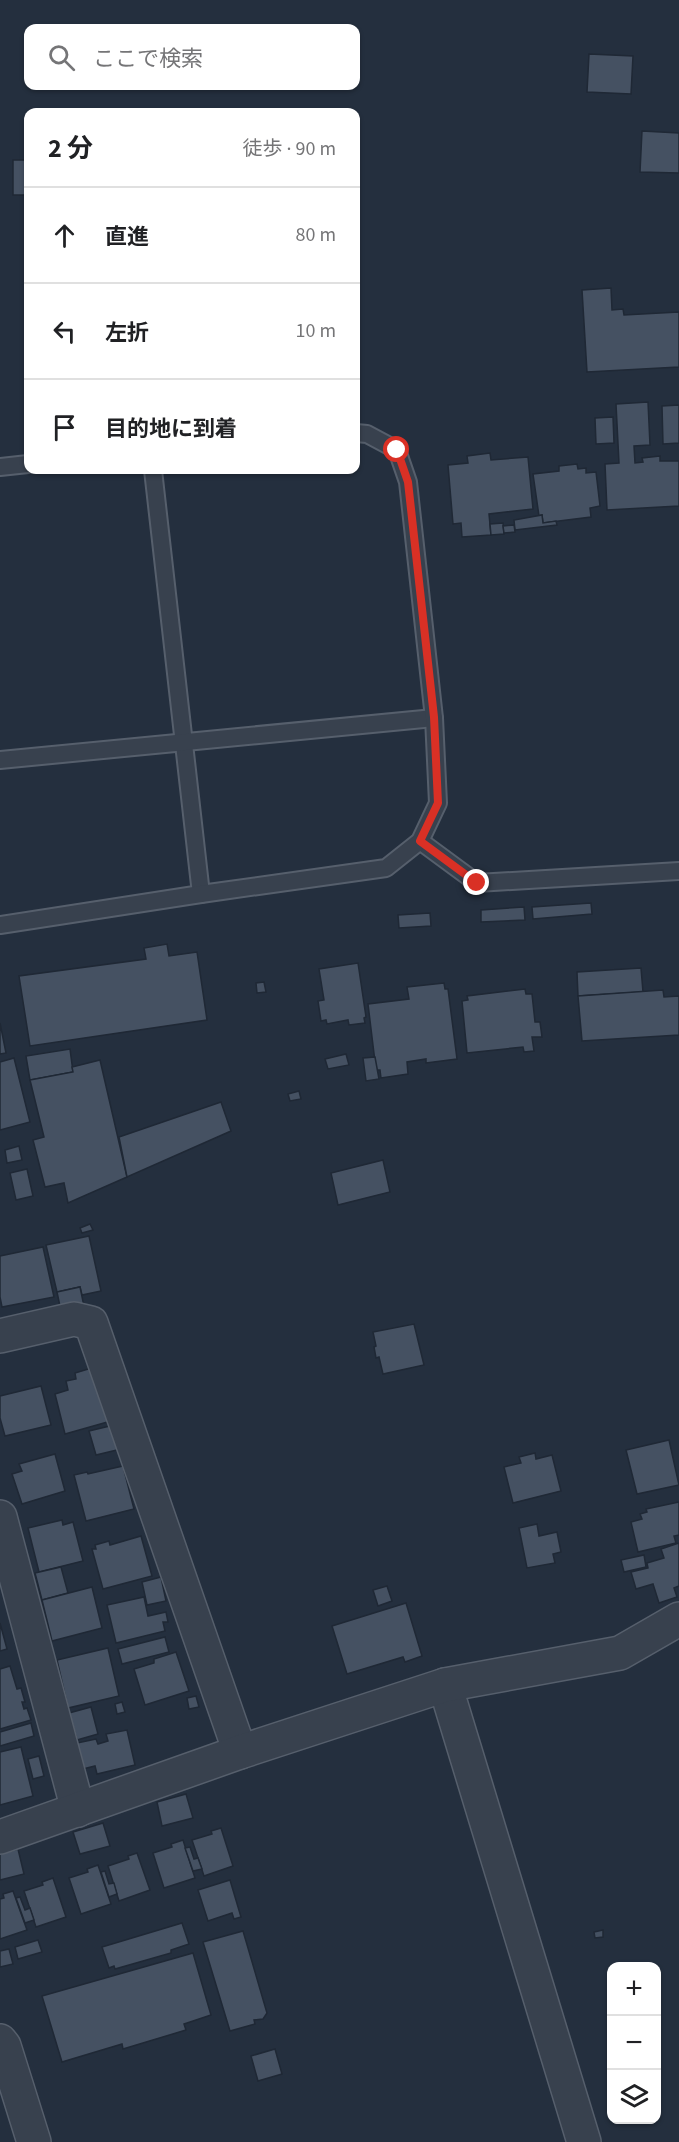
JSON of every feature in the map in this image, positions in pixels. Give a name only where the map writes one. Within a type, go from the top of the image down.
[{"type":"street","points":[[0,1336],[74,1319],[91,1323],[240,1752]]},
{"type":"street","points":[[0,1517],[78,1810]]},
{"type":"street","points":[[0,1837],[240,1752],[444,1685],[620,1653],[679,1619]]},
{"type":"street","points":[[444,1685],[584,2142]]},
{"type":"street","points":[[0,2041],[4,2046],[34,2142]]},
{"type":"lane","points":[[0,925],[386,868],[420,841],[438,803],[434,717],[408,482],[397,450],[367,434],[360,434]]},
{"type":"lane","points":[[0,467],[24,464]]},
{"type":"lane","points":[[153,474],[201,894]]},
{"type":"lane","points":[[0,760],[434,717]]},
{"type":"lane","points":[[420,841],[477,883],[679,871]]},
{"type":"building","points":[[589,54],[633,56],[631,94],[587,92]]},
{"type":"building","points":[[642,131],[679,133],[679,173],[640,172]]},
{"type":"building","points":[[13,160],[24,160],[24,195],[13,195]]},
{"type":"building","points":[[611,288],[612,310],[623,309],[624,315],[679,312],[679,367],[587,372],[582,290]]},
{"type":"building","points":[[648,402],[650,445],[634,446],[635,463],[643,462],[642,458],[660,456],[660,461],[679,461],[679,506],[607,510],[605,464],[619,463],[616,404]]},
{"type":"building","points":[[679,405],[679,443],[663,444],[662,406]]},
{"type":"building","points":[[613,417],[614,443],[596,444],[595,418]]},
{"type":"building","points":[[490,453],[491,460],[528,457],[533,509],[489,514],[491,535],[462,537],[461,523],[453,524],[448,465],[468,463],[467,456]]},
{"type":"building","points":[[577,464],[578,469],[586,468],[586,473],[596,472],[600,506],[590,508],[591,517],[543,523],[542,515],[539,516],[533,474],[559,471],[559,466]]},
{"type":"building","points":[[542,515],[543,523],[556,521],[557,525],[515,530],[514,520]]},
{"type":"building","points":[[503,523],[504,534],[491,535],[490,524]]},
{"type":"building","points":[[514,525],[515,532],[504,533],[503,526]]},
{"type":"building","points":[[591,903],[592,914],[533,919],[532,907]]},
{"type":"building","points":[[524,907],[525,920],[481,922],[481,910]]},
{"type":"building","points":[[430,913],[431,926],[399,928],[398,915]]},
{"type":"building","points":[[167,944],[169,956],[197,952],[207,1020],[30,1046],[19,976],[146,959],[144,948]]},
{"type":"building","points":[[358,963],[365,1023],[349,1025],[348,1020],[327,1024],[326,1020],[321,1021],[318,1001],[324,1000],[319,969]]},
{"type":"building","points":[[641,968],[643,992],[578,996],[577,972]]},
{"type":"building","points":[[264,982],[266,992],[257,993],[256,983]]},
{"type":"building","points":[[444,983],[445,989],[448,989],[457,1059],[426,1063],[426,1059],[407,1062],[408,1074],[381,1078],[380,1070],[376,1070],[368,1004],[409,999],[407,987]]},
{"type":"building","points":[[525,989],[526,994],[532,994],[535,1022],[540,1022],[542,1037],[532,1037],[534,1051],[524,1052],[523,1047],[467,1053],[462,1001],[468,1000],[467,996]]},
{"type":"building","points":[[663,990],[664,997],[679,996],[679,1035],[582,1041],[578,996]]},
{"type":"building","points":[[0,1023],[6,1053],[0,1054]]},
{"type":"building","points":[[70,1049],[73,1072],[30,1080],[26,1056]]},
{"type":"building","points":[[346,1054],[349,1065],[328,1069],[325,1059]]},
{"type":"building","points":[[375,1057],[379,1079],[366,1081],[363,1058]]},
{"type":"building","points":[[14,1058],[30,1122],[0,1130],[0,1062]]},
{"type":"building","points":[[100,1060],[127,1177],[68,1203],[64,1183],[45,1187],[33,1140],[44,1137],[30,1080],[73,1072],[72,1067]]},
{"type":"building","points":[[299,1091],[301,1099],[290,1101],[288,1094]]},
{"type":"building","points":[[221,1102],[231,1131],[127,1177],[119,1137]]},
{"type":"building","points":[[19,1146],[22,1160],[7,1163],[5,1150]]},
{"type":"building","points":[[383,1160],[390,1192],[338,1205],[331,1173]]},
{"type":"building","points":[[27,1169],[33,1196],[16,1200],[10,1173]]},
{"type":"building","points":[[90,1224],[93,1230],[82,1233],[80,1228]]},
{"type":"building","points":[[89,1236],[101,1291],[82,1295],[80,1287],[57,1292],[46,1245]]},
{"type":"building","points":[[43,1247],[54,1297],[2,1307],[0,1256]]},
{"type":"building","points":[[80,1287],[85,1311],[62,1316],[57,1292]]},
{"type":"building","points":[[414,1324],[424,1365],[383,1374],[379,1357],[376,1358],[373,1332]]},
{"type":"building","points":[[98,1366],[111,1421],[65,1434],[55,1394],[68,1390],[66,1381],[76,1379],[75,1373]]},
{"type":"building","points":[[41,1386],[51,1425],[5,1436],[0,1418],[0,1396]]},
{"type":"building","points":[[114,1425],[121,1449],[96,1455],[89,1431]]},
{"type":"building","points":[[669,1440],[679,1485],[637,1494],[626,1450]]},
{"type":"building","points":[[535,1453],[536,1459],[552,1455],[561,1491],[513,1503],[504,1467],[521,1463],[519,1457]]},
{"type":"building","points":[[55,1454],[65,1491],[22,1504],[12,1474],[22,1471],[19,1464]]},
{"type":"building","points":[[123,1466],[134,1509],[86,1521],[74,1475]]},
{"type":"building","points":[[679,1502],[679,1535],[674,1536],[676,1543],[638,1552],[631,1522],[642,1519],[640,1514],[647,1512],[646,1509]]},
{"type":"building","points":[[62,1520],[63,1525],[73,1522],[83,1561],[39,1572],[28,1528]]},
{"type":"building","points":[[537,1524],[539,1536],[557,1532],[561,1552],[553,1554],[555,1563],[527,1568],[519,1528]]},
{"type":"building","points":[[141,1536],[152,1576],[103,1589],[92,1549],[96,1549],[95,1545],[109,1541],[110,1545]]},
{"type":"building","points":[[679,1543],[679,1586],[674,1588],[677,1597],[659,1603],[653,1584],[636,1589],[631,1572],[648,1568],[647,1563],[664,1558],[661,1549]]},
{"type":"building","points":[[644,1555],[646,1567],[624,1572],[621,1560]]},
{"type":"building","points":[[61,1567],[68,1593],[42,1600],[35,1573]]},
{"type":"building","points":[[161,1577],[166,1601],[147,1605],[142,1582]]},
{"type":"building","points":[[387,1586],[392,1601],[378,1606],[373,1590]]},
{"type":"building","points":[[92,1587],[102,1628],[52,1641],[42,1600]]},
{"type":"building","points":[[144,1597],[148,1616],[166,1612],[168,1622],[163,1622],[165,1631],[116,1643],[107,1605]]},
{"type":"building","points":[[406,1603],[422,1656],[405,1662],[403,1657],[347,1674],[332,1626]]},
{"type":"building","points":[[0,1623],[7,1649],[0,1651]]},
{"type":"building","points":[[165,1637],[169,1652],[122,1664],[118,1649]]},
{"type":"building","points":[[108,1648],[119,1696],[68,1708],[57,1660]]},
{"type":"building","points":[[176,1652],[189,1691],[145,1705],[134,1669],[154,1663],[154,1659]]},
{"type":"building","points":[[10,1666],[17,1689],[21,1688],[25,1702],[22,1702],[24,1709],[27,1708],[31,1720],[0,1729],[0,1669]]},
{"type":"building","points":[[196,1696],[199,1707],[189,1709],[187,1698]]},
{"type":"building","points":[[122,1702],[125,1712],[117,1714],[115,1704]]},
{"type":"building","points":[[91,1707],[98,1734],[77,1740],[69,1713]]},
{"type":"building","points":[[31,1723],[34,1736],[0,1746],[0,1732]]},
{"type":"building","points":[[127,1730],[135,1765],[97,1774],[95,1766],[83,1769],[77,1743],[96,1739],[98,1744],[108,1741],[106,1734]]},
{"type":"building","points":[[21,1747],[33,1796],[0,1805],[0,1752]]},
{"type":"building","points":[[39,1756],[44,1776],[33,1779],[28,1759]]},
{"type":"building","points":[[186,1794],[193,1818],[162,1826],[157,1802]]},
{"type":"building","points":[[103,1823],[110,1846],[80,1854],[73,1832]]},
{"type":"building","points":[[221,1828],[233,1866],[204,1876],[192,1840],[212,1834],[211,1831]]},
{"type":"building","points":[[183,1840],[195,1878],[164,1888],[153,1853],[172,1847],[171,1844]]},
{"type":"building","points":[[190,1847],[194,1859],[198,1858],[202,1869],[193,1871],[185,1848]]},
{"type":"building","points":[[18,1849],[24,1874],[0,1880],[0,1854]]},
{"type":"building","points":[[137,1853],[150,1890],[119,1901],[108,1866],[129,1859],[128,1856]]},
{"type":"building","points":[[98,1865],[111,1904],[81,1914],[69,1878],[88,1872],[87,1869]]},
{"type":"building","points":[[105,1871],[109,1884],[114,1883],[117,1894],[109,1897],[101,1872]]},
{"type":"building","points":[[53,1878],[66,1917],[36,1927],[24,1891],[43,1885],[42,1882]]},
{"type":"building","points":[[230,1880],[241,1917],[234,1919],[232,1913],[208,1921],[198,1890]]},
{"type":"building","points":[[13,1891],[27,1930],[0,1939],[0,1899],[4,1898],[3,1894]]},
{"type":"building","points":[[20,1897],[25,1910],[30,1908],[34,1920],[25,1923],[16,1898]]},
{"type":"building","points":[[182,1923],[189,1944],[171,1950],[171,1953],[115,1969],[114,1966],[109,1968],[102,1947]]},
{"type":"building","points":[[603,1930],[603,1937],[595,1938],[594,1932]]},
{"type":"building","points":[[243,1931],[267,2013],[263,2019],[254,2020],[255,2024],[230,2031],[203,1942]]},
{"type":"building","points":[[38,1940],[42,1952],[18,1959],[15,1947]]},
{"type":"building","points":[[9,1949],[13,1964],[0,1967],[0,1951]]},
{"type":"building","points":[[193,1953],[211,2015],[184,2024],[186,2030],[123,2049],[122,2044],[62,2062],[42,1996]]},
{"type":"building","points":[[275,2049],[282,2074],[258,2081],[251,2056]]},
{"type":"route","points":[[397,450],[408,482],[434,717],[438,803],[420,841],[477,883]]}]
